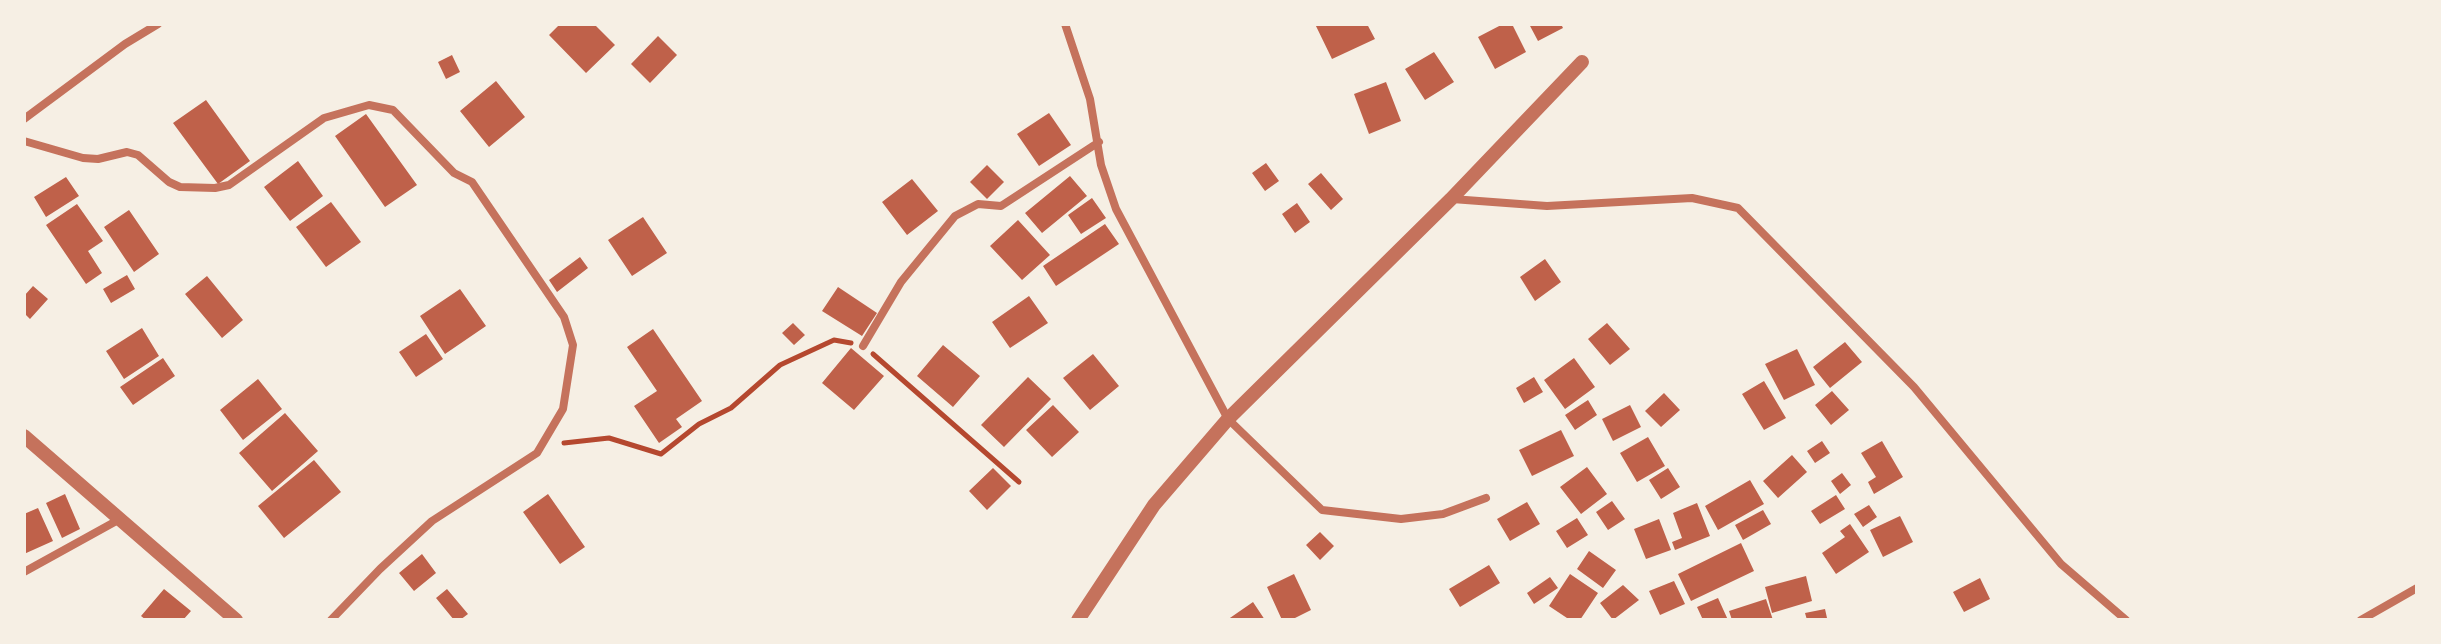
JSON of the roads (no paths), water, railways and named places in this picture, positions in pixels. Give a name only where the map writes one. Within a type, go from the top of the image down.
[{"type":"street","points":[[24,119],[125,44],[158,24]]},
{"type":"street","points":[[1065,24],[1090,99],[1101,165],[1116,209],[1228,419],[1322,510],[1401,519],[1443,514],[1486,498]]},
{"type":"street","points":[[1078,620],[1154,505],[1228,419],[1451,199],[1582,62]]},
{"type":"street","points":[[24,141],[83,158],[98,159],[127,152],[138,155],[169,182],[180,187],[215,188],[229,185],[324,118],[369,105],[393,110],[454,173],[472,182],[564,317],[573,345],[563,409],[537,453],[432,521],[331,620]]},
{"type":"street","points":[[863,346],[901,282],[955,216],[978,204],[1001,206],[1099,142]]},
{"type":"street","points":[[1451,199],[1547,206],[1692,198],[1738,208],[1914,387],[2061,564],[2126,620]]},
{"type":"street","points":[[24,436],[236,620]]},
{"type":"street","points":[[24,572],[120,519]]},
{"type":"street","points":[[2361,620],[2417,588]]}]
